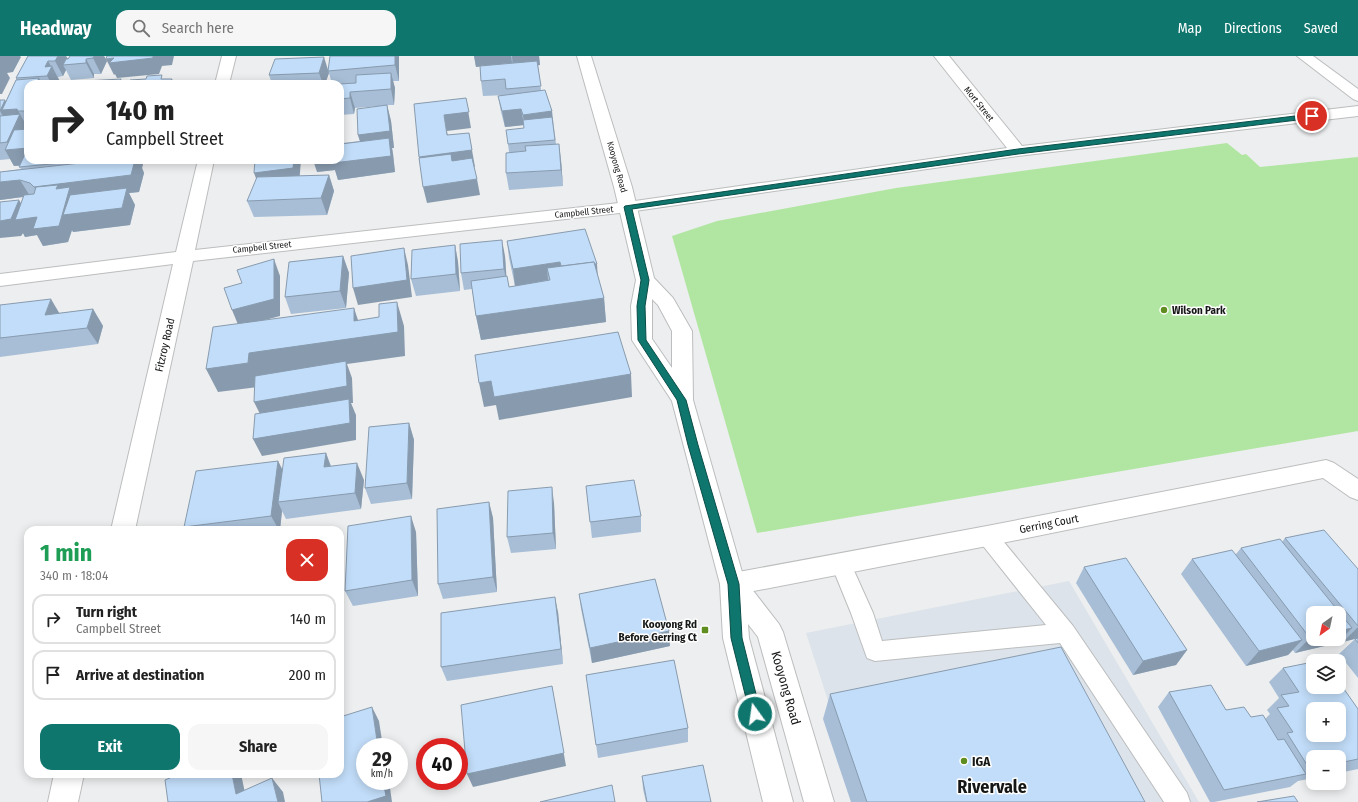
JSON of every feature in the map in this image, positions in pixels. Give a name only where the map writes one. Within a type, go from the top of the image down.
[{"type":"street","points":[[223,80],[228,56]]},
{"type":"street","name":"Kooyong Road","points":[[584,56],[628,207],[645,280],[641,306],[642,340],[682,400]]},
{"type":"street","name":"Mort Street","points":[[941,56],[1018,152]]},
{"type":"street","points":[[1304,56],[1358,96]]},
{"type":"street","name":"Campbell Street","points":[[0,280],[185,256],[628,207],[1018,152],[1358,111]]},
{"type":"street","name":"Fitzroy Road","points":[[124,526],[205,164]]},
{"type":"street","name":"Kooyong Road","points":[[645,280],[666,302],[682,332],[682,400],[693,445],[734,584],[736,638],[778,802]]},
{"type":"street","name":"Gerring Court","points":[[734,584],[1326,469],[1358,491]]},
{"type":"street","name":"Kooyong Road","points":[[734,584],[770,632],[819,802]]},
{"type":"street","points":[[63,802],[68,778]]},
{"type":"lane","points":[[987,536],[1065,633],[1178,802]]},
{"type":"lane","points":[[841,564],[862,613],[875,651],[1065,633]]},
{"type":"shaded area","points":[[1069,581],[1199,802],[861,802],[806,633]]},
{"type":"green space","points":[[1227,143],[1242,155],[1246,154],[1260,167],[1358,157],[1358,431],[757,533],[672,236],[717,221],[896,188]]},
{"type":"building","points":[[28,56],[58,56],[55,61],[48,61],[45,67],[52,66],[47,76],[16,78]]},
{"type":"building","points":[[70,56],[94,56],[93,58],[86,59],[86,63],[63,65],[66,59]]},
{"type":"building","points":[[107,56],[153,56],[153,58],[109,63],[114,58],[106,59]]},
{"type":"building","points":[[330,56],[395,56],[395,65],[328,71]]},
{"type":"building","points":[[324,57],[319,73],[269,75],[275,59]]},
{"type":"building","points":[[537,61],[541,86],[506,89],[505,79],[481,81],[480,66]]},
{"type":"building","points":[[391,73],[391,89],[350,92],[350,98],[344,99],[344,84],[356,83],[356,75]]},
{"type":"building","points":[[162,75],[161,79],[172,79],[130,80],[146,79],[147,76]]},
{"type":"building","points":[[39,78],[38,80],[24,80],[24,111],[18,111],[17,109],[2,110],[16,80]]},
{"type":"building","points":[[545,90],[552,111],[523,115],[521,109],[502,111],[498,96]]},
{"type":"building","points":[[466,98],[469,112],[444,115],[447,135],[469,133],[472,150],[419,157],[414,104]]},
{"type":"building","points":[[0,100],[5,100],[0,111]]},
{"type":"building","points":[[387,105],[390,131],[358,135],[357,109]]},
{"type":"building","points":[[20,114],[7,142],[0,143],[0,116]]},
{"type":"building","points":[[552,117],[555,140],[508,144],[506,130],[524,128],[523,120]]},
{"type":"building","points":[[24,129],[24,148],[5,150],[14,130]]},
{"type":"building","points":[[389,138],[391,156],[344,162],[344,144]]},
{"type":"building","points":[[559,144],[561,170],[506,173],[506,153],[526,151],[525,146]]},
{"type":"building","points":[[451,154],[452,161],[472,158],[477,179],[423,187],[419,158]]},
{"type":"building","points":[[24,156],[24,164],[51,164],[19,167]]},
{"type":"building","points":[[71,164],[134,164],[131,175],[34,187],[30,183],[20,180],[0,182],[0,172]]},
{"type":"building","points":[[255,164],[294,164],[293,168],[254,173]]},
{"type":"building","points":[[329,175],[321,198],[247,201],[257,177]]},
{"type":"building","points":[[58,185],[56,189],[70,187],[59,226],[33,229],[37,217],[15,220],[24,195],[34,194],[36,187]]},
{"type":"building","points":[[127,188],[122,208],[63,215],[70,195]]},
{"type":"building","points":[[19,200],[11,219],[0,221],[0,202]]},
{"type":"building","points":[[585,229],[597,264],[594,262],[561,266],[560,262],[513,269],[507,241]]},
{"type":"building","points":[[502,240],[504,269],[461,273],[460,244]]},
{"type":"building","points":[[455,245],[456,274],[411,279],[412,250]]},
{"type":"building","points":[[404,248],[407,280],[353,288],[351,256]]},
{"type":"building","points":[[343,256],[340,291],[285,297],[289,262]]},
{"type":"building","points":[[274,259],[274,299],[232,310],[224,288],[242,283],[237,270]]},
{"type":"building","points":[[594,262],[604,298],[476,316],[471,281],[507,276],[509,287],[550,280],[547,268]]},
{"type":"building","points":[[51,299],[45,315],[93,309],[87,328],[0,338],[0,305]]},
{"type":"building","points":[[397,302],[398,332],[249,353],[248,363],[206,369],[213,327],[354,308],[354,321],[379,317],[379,304]]},
{"type":"building","points":[[618,332],[631,374],[494,397],[491,381],[479,383],[475,355]]},
{"type":"building","points":[[346,361],[347,386],[254,402],[255,376]]},
{"type":"building","points":[[349,399],[350,423],[253,439],[255,414]]},
{"type":"building","points":[[409,423],[407,483],[365,488],[369,427]]},
{"type":"building","points":[[326,453],[324,467],[357,463],[355,493],[278,502],[284,458]]},
{"type":"building","points":[[278,461],[271,516],[184,526],[196,471]]},
{"type":"building","points":[[634,480],[641,516],[590,522],[586,486]]},
{"type":"building","points":[[552,487],[553,533],[507,537],[508,491]]},
{"type":"building","points":[[489,502],[493,577],[438,584],[437,509]]},
{"type":"building","points":[[411,516],[412,580],[345,591],[348,526]]},
{"type":"building","points":[[1324,530],[1358,569],[1358,626],[1346,612],[1346,606],[1341,606],[1285,538]]},
{"type":"building","points":[[1280,539],[1334,606],[1306,606],[1306,633],[1241,548]]},
{"type":"building","points":[[1232,550],[1302,640],[1259,651],[1192,559]]},
{"type":"building","points":[[1126,558],[1187,650],[1143,661],[1084,567]]},
{"type":"building","points":[[655,579],[669,631],[590,648],[579,594]]},
{"type":"building","points":[[555,597],[561,649],[441,667],[441,613]]},
{"type":"building","points":[[1346,621],[1352,628],[1346,629]]},
{"type":"building","name":"IGA","points":[[1061,647],[1145,802],[867,802],[830,694]]},
{"type":"building","points":[[674,660],[688,728],[596,745],[586,675]]},
{"type":"building","points":[[1306,663],[1306,694],[1346,694],[1346,692],[1358,709],[1358,759],[1346,762],[1346,750],[1306,750],[1306,763],[1287,733],[1293,732],[1277,708],[1289,706],[1281,695],[1299,692],[1283,668]]},
{"type":"building","points":[[1211,685],[1226,710],[1244,707],[1251,717],[1263,715],[1278,740],[1284,739],[1306,774],[1224,790],[1169,692]]},
{"type":"building","points":[[552,686],[564,753],[468,774],[468,738],[464,738],[461,705]]},
{"type":"building","points":[[372,707],[377,738],[356,738],[356,790],[385,790],[386,796],[367,802],[322,802],[319,778],[344,778],[344,716]]},
{"type":"building","points":[[703,765],[711,802],[647,802],[642,776]]},
{"type":"building","points":[[170,778],[233,778],[236,794],[272,778],[278,802],[168,802],[165,780]]},
{"type":"building","points":[[612,785],[615,802],[540,802]]},
{"type":"building","points":[[1294,796],[1298,802],[1257,802]]},
{"type":"place","name":"Wilson Park","points":[[1164,310]]},
{"type":"place","name":"Kooyong Rd Before Gerring Ct","points":[[705,630]]},
{"type":"place","name":"IGA","points":[[964,761]]},
{"type":"district","name":"Rivervale","points":[[992,787]]},
{"type":"route","points":[[755,714],[736,638],[734,584],[693,445],[682,400],[642,340],[641,306],[645,280],[628,207],[1018,152],[1312,116]]}]
